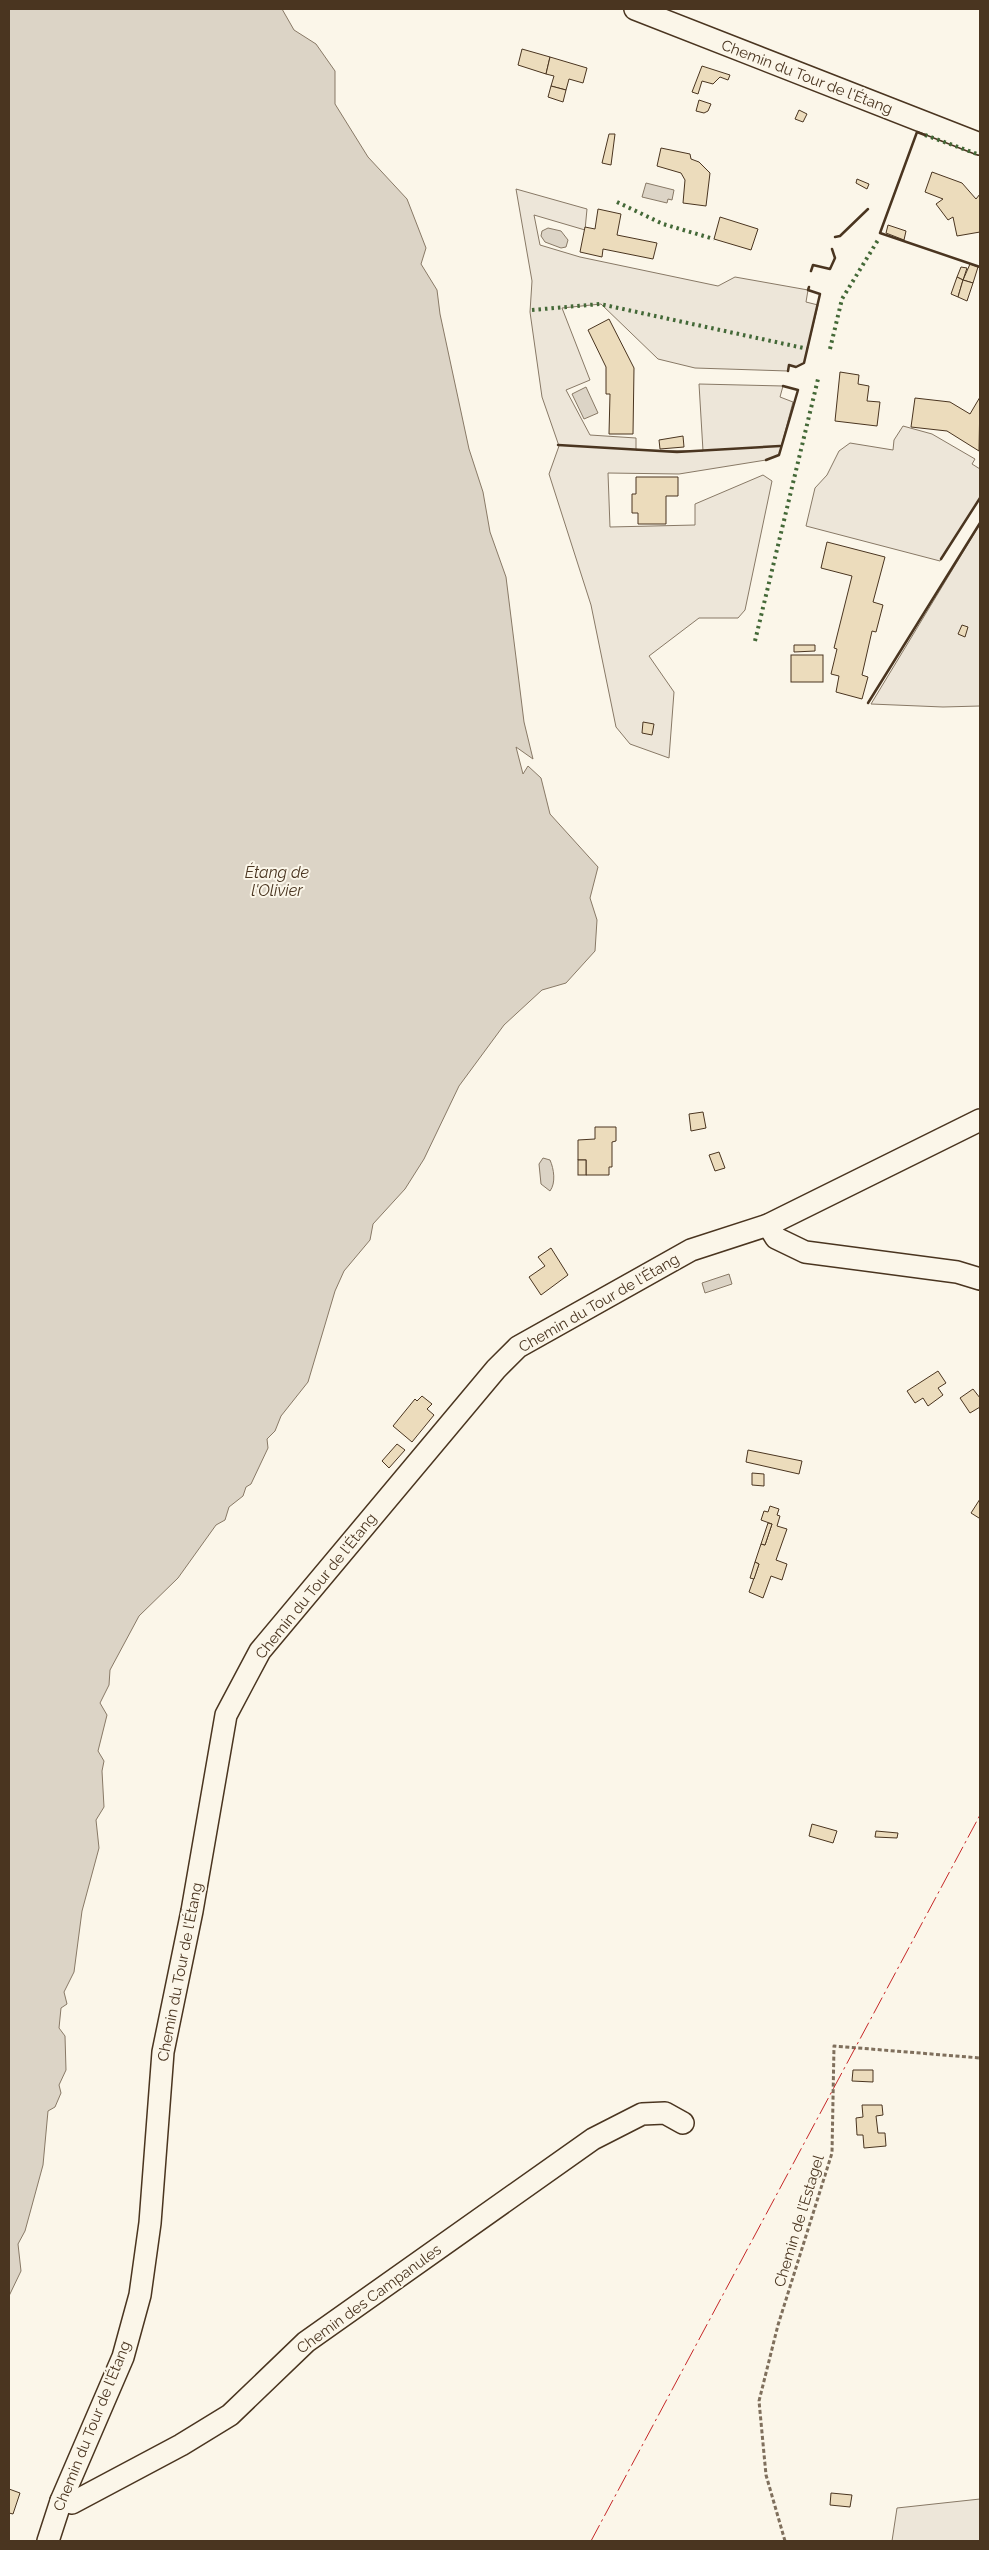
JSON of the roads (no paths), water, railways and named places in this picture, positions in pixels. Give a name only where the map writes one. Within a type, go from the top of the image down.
[{"type":"street","name":"Chemin du Tour de l'Étang","points":[[635,9],[980,144]]},
{"type":"street","name":"Chemin du Tour de l'Étang","points":[[48,2541],[61,2501],[122,2357],[140,2295],[150,2224],[163,2052],[192,1911],[226,1716],[260,1651],[496,1369],[518,1347],[691,1250],[768,1225],[980,1120]]},
{"type":"street","points":[[768,1225],[776,1238],[805,1252],[957,1272],[980,1279]]},
{"type":"street","name":"Chemin des Campanules","points":[[61,2501],[72,2503],[181,2445],[230,2416],[306,2342],[593,2138],[642,2114],[665,2113],[683,2123]]},
{"type":"water","name":"Étang de l'Olivier","points":[[9,9],[282,9],[294,30],[316,44],[335,71],[335,104],[368,157],[407,199],[426,248],[421,264],[437,290],[440,314],[469,449],[483,492],[490,532],[506,577],[524,722],[533,759],[516,747],[523,774],[528,766],[541,778],[550,814],[598,867],[590,898],[597,920],[595,951],[566,983],[542,990],[504,1025],[459,1086],[424,1159],[405,1189],[373,1224],[370,1240],[344,1271],[335,1291],[308,1382],[281,1416],[275,1431],[267,1439],[268,1448],[251,1484],[246,1487],[243,1496],[229,1507],[225,1520],[216,1525],[178,1578],[139,1616],[110,1670],[109,1685],[100,1703],[107,1715],[98,1751],[104,1761],[102,1771],[104,1807],[96,1820],[99,1848],[82,1911],[74,1972],[64,1992],[67,2004],[61,2008],[59,2028],[65,2036],[66,2070],[59,2085],[61,2093],[55,2107],[48,2111],[43,2165],[25,2231],[18,2244],[21,2271],[9,2296]]},
{"type":"water","points":[[646,183],[674,190],[672,200],[668,199],[667,203],[642,197]]},
{"type":"water","points":[[548,228],[561,231],[568,240],[566,247],[561,248],[545,242],[541,236],[542,231]]},
{"type":"water","points":[[586,387],[598,413],[584,419],[572,394]]},
{"type":"water","points":[[543,1158],[550,1160],[553,1168],[554,1180],[550,1191],[541,1184],[539,1164]]},
{"type":"water","points":[[729,1274],[732,1284],[705,1293],[702,1283]]}]
